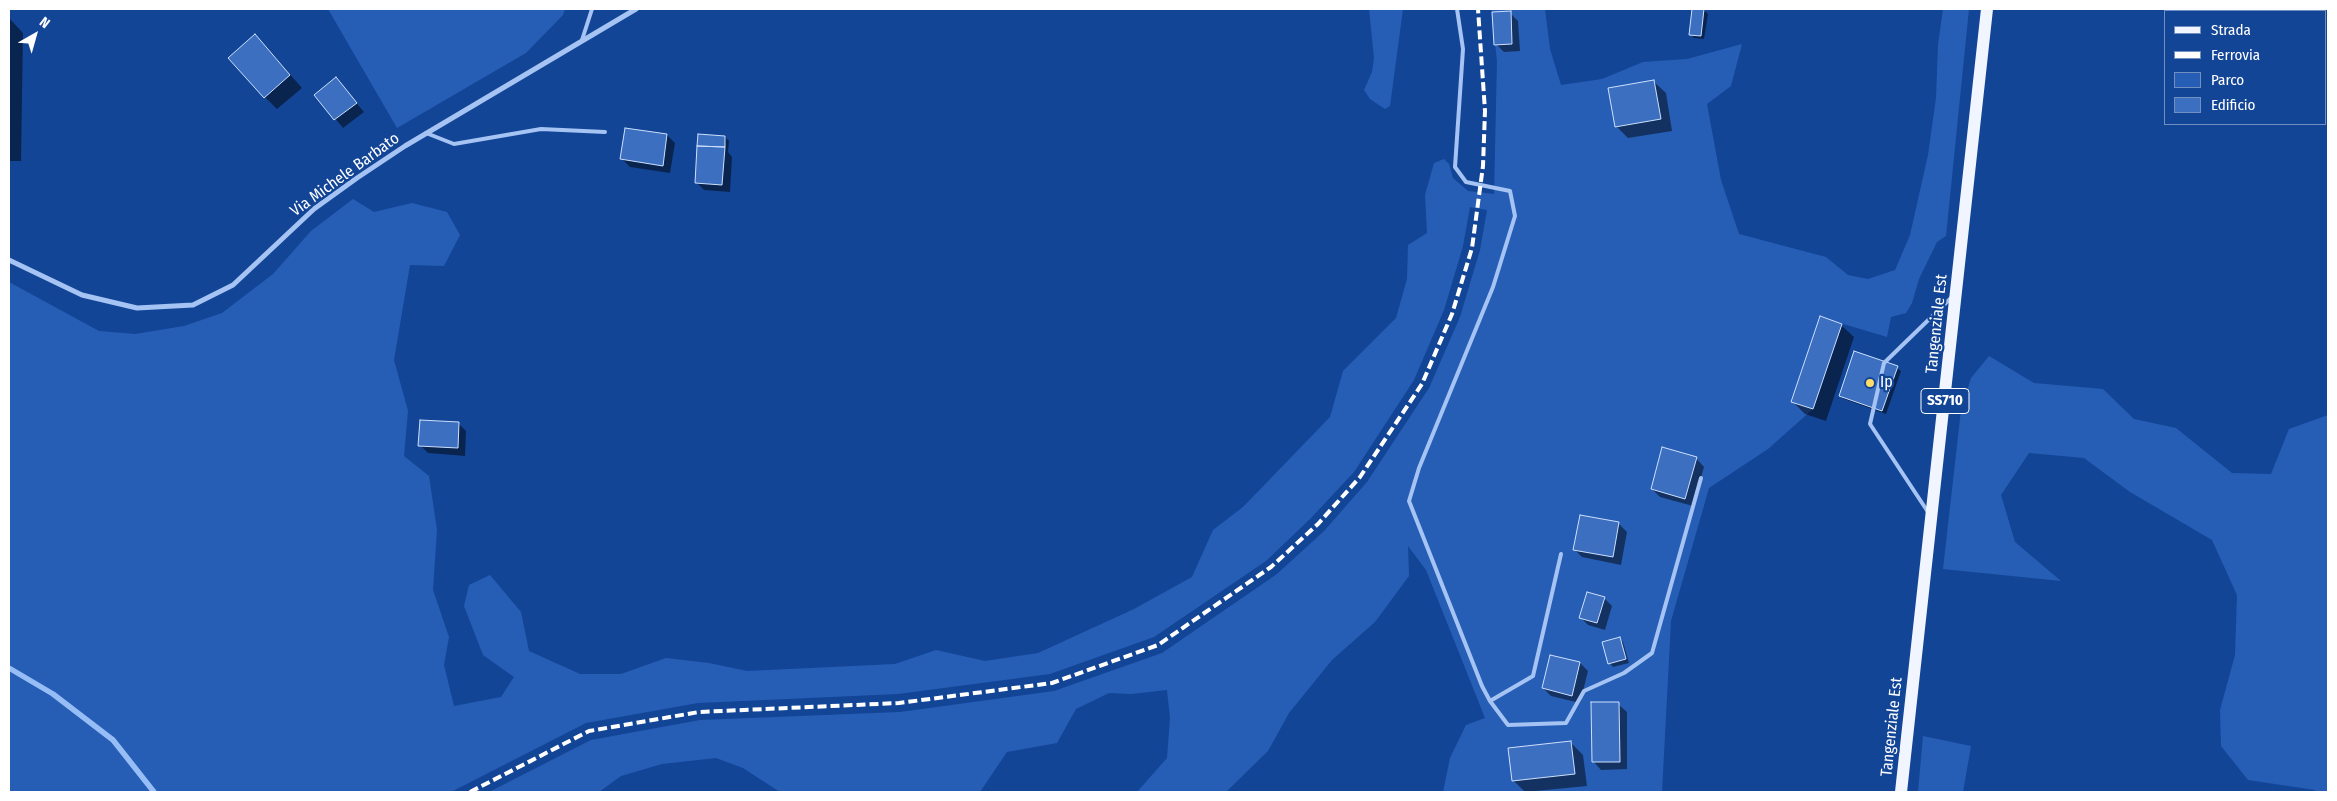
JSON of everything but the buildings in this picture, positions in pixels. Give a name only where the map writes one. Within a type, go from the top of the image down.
[{"type":"main road","name":"Tangenziale Est","points":[[1901,792],[1958,292],[1987,9]]},
{"type":"street","name":"Via Michele Barbato","points":[[9,260],[82,295],[137,308],[193,305],[232,285],[314,209],[357,178],[426,133],[636,9]]},
{"type":"lane","points":[[582,40],[592,9]]},
{"type":"lane","points":[[1457,9],[1464,49],[1455,167],[1466,182],[1510,191],[1515,216],[1493,287],[1419,468],[1409,501],[1482,686],[1490,701],[1508,725],[1566,723],[1584,691],[1624,673],[1652,653],[1701,478]]},
{"type":"lane","points":[[426,133],[454,144],[541,129],[606,132]]},
{"type":"lane","points":[[1932,518],[1870,424],[1884,363],[1958,292]]},
{"type":"lane","points":[[1490,701],[1533,676],[1561,554]]},
{"type":"green space","points":[[328,9],[565,9],[563,15],[526,53],[397,128]]},
{"type":"green space","points":[[1369,9],[1403,9],[1390,106],[1385,109],[1370,99],[1364,90],[1372,72],[1374,58]]},
{"type":"green space","points":[[1491,9],[1545,9],[1550,49],[1561,85],[1602,79],[1643,62],[1687,59],[1742,44],[1731,86],[1707,104],[1721,180],[1739,234],[1826,257],[1848,275],[1868,279],[1895,270],[1910,235],[1928,155],[1936,98],[1938,45],[1943,9],[1969,9],[1946,236],[1937,242],[1919,279],[1912,303],[1906,313],[1891,317],[1887,337],[1820,317],[1791,402],[1813,409],[1768,449],[1709,488],[1671,621],[1662,792],[1443,792],[1450,758],[1466,725],[1485,718],[1426,570],[1408,546],[1409,576],[1375,622],[1332,660],[1289,713],[1268,751],[1226,792],[1137,792],[1167,758],[1170,718],[1167,690],[1131,694],[1109,693],[1076,709],[1057,743],[1007,752],[980,792],[780,792],[743,768],[716,758],[662,764],[621,776],[599,792],[489,792],[591,740],[700,720],[900,712],[1054,691],[1162,653],[1277,574],[1324,531],[1367,482],[1429,388],[1460,317],[1480,250],[1487,210],[1470,207],[1463,246],[1444,310],[1414,380],[1354,472],[1311,518],[1266,561],[1154,637],[1050,674],[898,694],[698,703],[586,723],[451,792],[9,792],[9,282],[99,331],[135,334],[184,326],[222,313],[273,274],[311,231],[353,199],[374,212],[412,203],[447,212],[460,235],[444,266],[410,265],[394,360],[408,411],[404,456],[429,476],[437,530],[433,590],[449,637],[444,665],[454,706],[501,697],[514,677],[483,655],[464,606],[469,585],[490,575],[521,612],[529,651],[580,674],[621,674],[666,658],[709,663],[747,671],[895,664],[936,650],[985,661],[1038,653],[1134,609],[1192,577],[1213,530],[1243,507],[1330,417],[1343,371],[1396,318],[1407,279],[1408,245],[1427,233],[1425,195],[1434,163],[1444,159],[1449,164],[1453,178],[1468,191],[1494,194],[1497,61]]},
{"type":"green space","points":[[1989,356],[2034,383],[2103,389],[2134,419],[2176,428],[2232,473],[2271,474],[2289,429],[2328,415],[2328,792],[2315,792],[2315,790],[2248,780],[2221,746],[2220,710],[2235,655],[2237,595],[2212,540],[2130,492],[2084,458],[2029,453],[2001,495],[2015,542],[2061,581],[1943,569],[1961,410],[1971,378]]},
{"type":"green space","points":[[1923,736],[1971,746],[1963,792],[1918,792]]},
{"type":"waterway","points":[[9,668],[53,694],[113,740],[154,792]]},
{"type":"railway","points":[[470,792],[589,731],[699,712],[899,703],[1052,683],[1158,645],[1271,567],[1318,524],[1360,477],[1422,384],[1452,314],[1472,248],[1483,166],[1485,111],[1478,9]]},
{"type":"place","name":"Ip","points":[[1870,383]]}]
